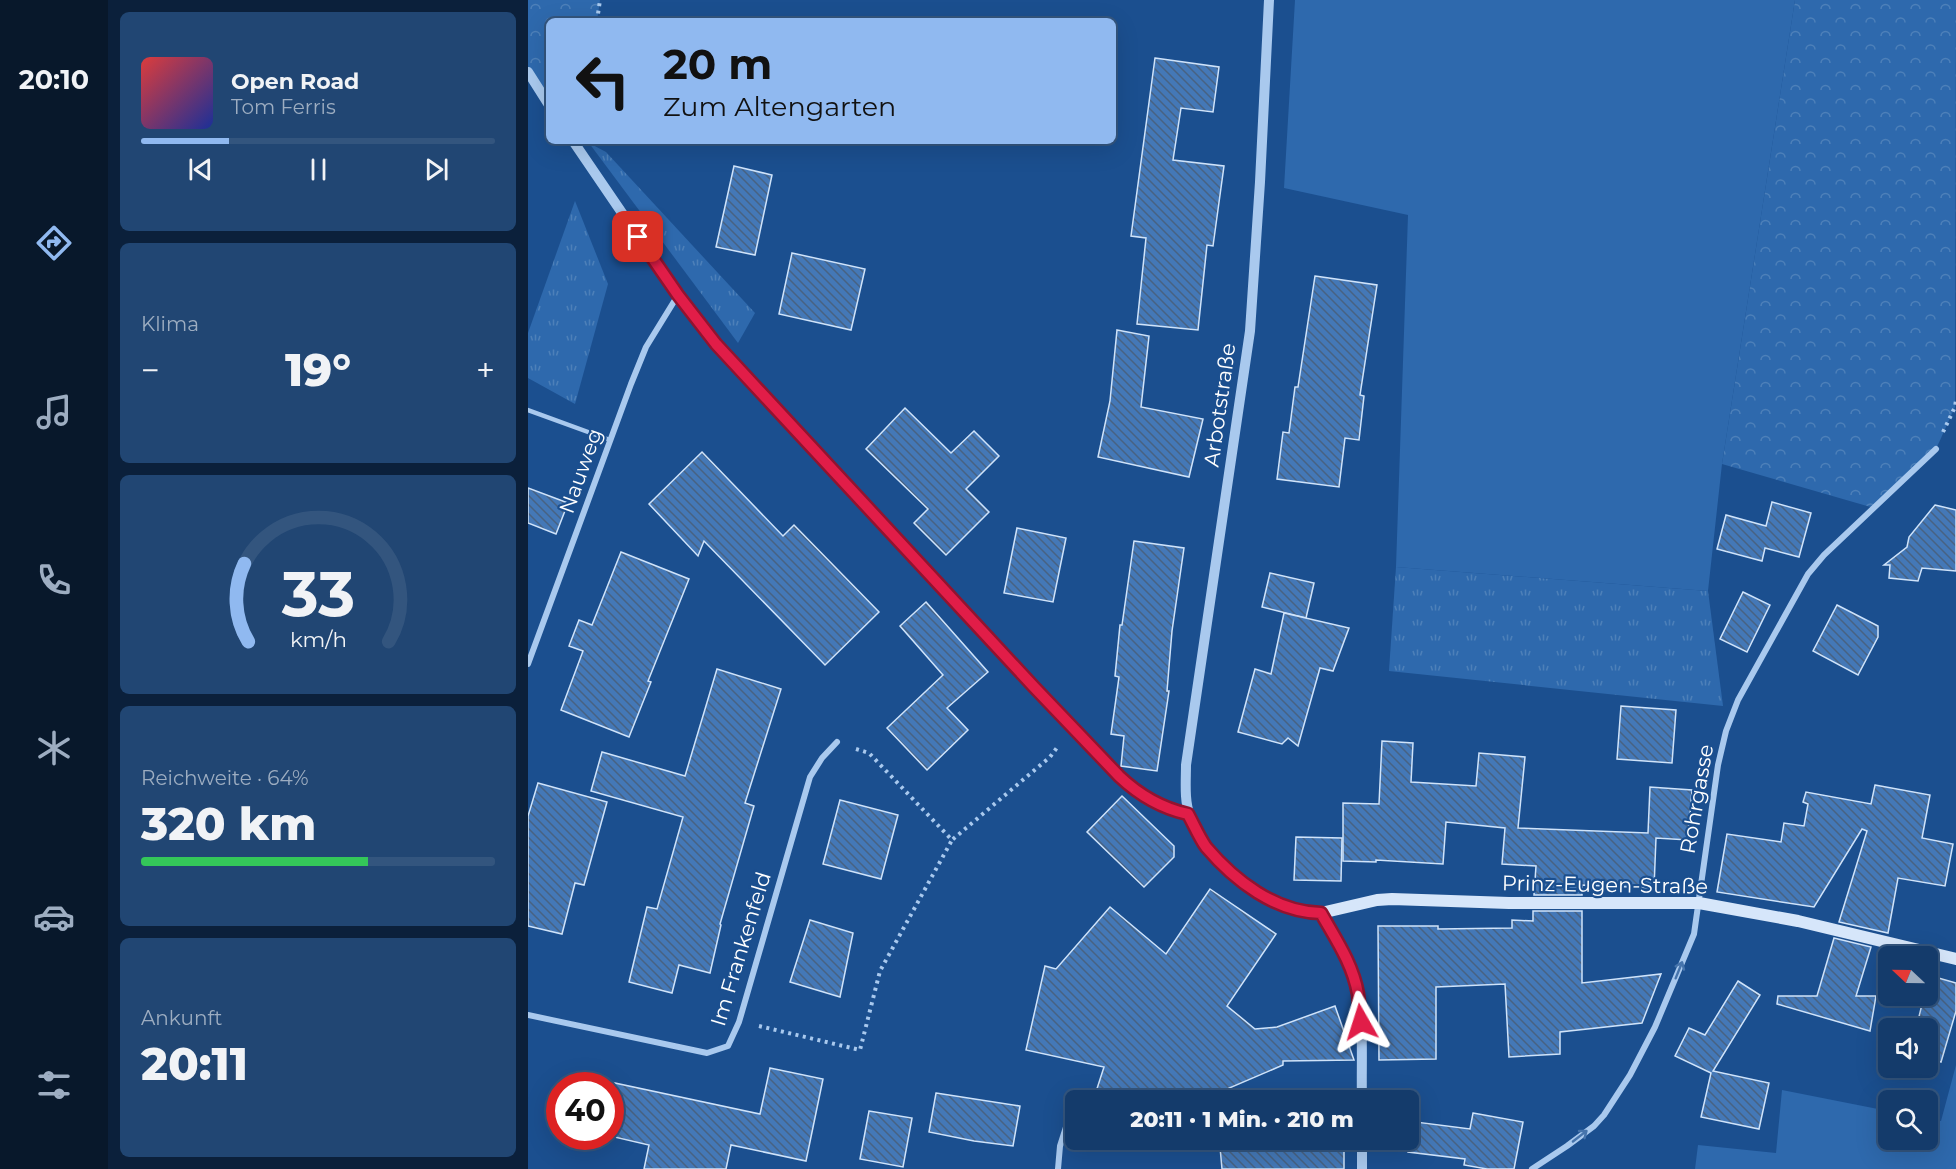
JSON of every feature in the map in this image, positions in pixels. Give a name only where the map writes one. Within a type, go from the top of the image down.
[{"type":"main road","name":"Prinz-Eugen-Straße","points":[[1321,913],[1392,898],[1509,903],[1699,903],[1798,921],[1956,959]]},
{"type":"street","name":"Arbotstraße","points":[[1188,814],[1186,765],[1250,331],[1269,0]]},
{"type":"street","points":[[528,72],[546,100]]},
{"type":"street","points":[[575,144],[678,295],[716,344],[1109,765],[1130,785],[1156,804],[1188,814],[1205,846],[1251,888],[1286,907],[1321,913],[1342,950],[1358,992],[1361,1022],[1362,1090]]},
{"type":"street","name":"Nauweg","points":[[528,664],[646,347],[678,295]]},
{"type":"street","name":"Rohrgasse","points":[[1532,1169],[1594,1125],[1614,1101],[1655,1027],[1694,934],[1718,765],[1726,731],[1738,700],[1814,568],[1824,555],[1935,449]]},
{"type":"street","name":"Im Frankenfeld","points":[[528,1015],[707,1053],[728,1046],[739,1022],[810,777],[822,758],[837,742]]},
{"type":"street","points":[[1058,1169],[1060,1146],[1065,1130]]},
{"type":"street","points":[[1362,1150],[1362,1169]]},
{"type":"lane","points":[[528,410],[610,440]]},
{"type":"path","points":[[597,18],[600,0]]},
{"type":"path","points":[[1935,449],[1955,407],[1956,400]]},
{"type":"path","points":[[837,742],[868,753],[952,840]]},
{"type":"path","points":[[739,1022],[860,1050],[880,971],[952,840],[1050,757]]},
{"type":"green space","points":[[528,0],[600,0],[597,18],[546,18],[546,100],[528,72]]},
{"type":"green space","points":[[1295,0],[1795,0],[1722,464],[1708,591],[1396,567],[1408,215],[1284,188]]},
{"type":"green space","points":[[1795,0],[1956,0],[1955,407],[1936,449],[1874,508],[1722,464]]},
{"type":"green space","points":[[590,144],[606,152],[755,313],[738,343]]},
{"type":"green space","points":[[575,201],[608,284],[575,404],[528,378],[528,333]]},
{"type":"green space","points":[[1396,567],[1708,591],[1723,706],[1389,671]]},
{"type":"green space","points":[[1956,1065],[1956,1169],[1695,1169],[1698,1145],[1776,1153],[1782,1090],[1878,1109],[1878,1150],[1938,1150],[1938,1121],[1941,1121]]},
{"type":"building","points":[[1155,58],[1219,67],[1213,112],[1181,108],[1173,160],[1224,166],[1213,246],[1207,245],[1198,330],[1137,324],[1146,238],[1131,236]]},
{"type":"building","points":[[734,166],[772,175],[755,255],[716,247]]},
{"type":"building","points":[[792,253],[865,269],[851,330],[779,314]]},
{"type":"building","points":[[1315,276],[1377,285],[1360,395],[1364,396],[1359,440],[1345,438],[1339,487],[1277,479],[1283,432],[1289,433],[1295,387],[1298,387]]},
{"type":"building","points":[[1117,330],[1149,336],[1141,407],[1203,419],[1189,477],[1098,457],[1110,401]]},
{"type":"building","points":[[905,408],[951,453],[974,431],[999,456],[966,489],[989,512],[946,555],[914,523],[928,509],[866,449]]},
{"type":"building","points":[[702,452],[783,536],[794,525],[879,612],[825,665],[704,541],[698,556],[649,504]]},
{"type":"building","points":[[528,488],[568,503],[556,534],[528,523]]},
{"type":"building","points":[[1772,502],[1811,513],[1799,557],[1765,548],[1762,561],[1717,549],[1726,515],[1766,526]]},
{"type":"building","points":[[1935,505],[1956,510],[1956,571],[1922,568],[1918,581],[1889,578],[1890,565],[1884,565],[1907,547],[1909,537]]},
{"type":"building","points":[[1017,528],[1066,538],[1053,602],[1004,593]]},
{"type":"building","points":[[1134,541],[1184,548],[1172,631],[1167,691],[1169,691],[1157,771],[1121,766],[1124,736],[1111,734],[1119,677],[1115,676],[1120,625],[1122,625]]},
{"type":"building","points":[[621,552],[689,579],[648,681],[651,682],[629,737],[561,710],[583,651],[569,646],[579,620],[592,625]]},
{"type":"building","points":[[1270,573],[1314,583],[1306,618],[1262,607]]},
{"type":"building","points":[[1743,592],[1770,605],[1747,652],[1720,639]]},
{"type":"building","points":[[926,602],[988,672],[947,708],[968,730],[927,770],[887,728],[943,675],[900,626]]},
{"type":"building","points":[[1837,605],[1878,626],[1878,637],[1858,675],[1813,651]]},
{"type":"building","points":[[1284,613],[1349,628],[1333,671],[1320,668],[1298,746],[1288,738],[1282,744],[1238,732],[1255,669],[1271,674]]},
{"type":"building","points":[[717,669],[781,689],[745,803],[754,806],[720,924],[710,973],[679,965],[672,993],[629,982],[647,907],[657,909],[683,817],[591,791],[602,752],[685,776]]},
{"type":"building","points":[[1621,706],[1676,710],[1672,763],[1617,759]]},
{"type":"building","points":[[1382,741],[1413,743],[1411,782],[1476,786],[1479,753],[1525,757],[1518,828],[1648,833],[1650,787],[1692,790],[1688,840],[1656,838],[1654,888],[1582,885],[1582,895],[1534,895],[1536,866],[1502,864],[1505,828],[1446,822],[1443,864],[1376,860],[1376,862],[1343,861],[1343,803],[1379,804]]},
{"type":"building","points":[[538,783],[607,802],[584,885],[575,883],[562,934],[528,926],[528,816]]},
{"type":"building","points":[[1875,785],[1930,795],[1922,838],[1953,844],[1945,886],[1898,878],[1888,933],[1839,922],[1867,831],[1862,829],[1814,907],[1717,892],[1727,834],[1781,842],[1784,823],[1804,826],[1808,804],[1803,802],[1806,792],[1871,804]]},
{"type":"building","points":[[1122,796],[1174,846],[1174,857],[1144,887],[1087,832]]},
{"type":"building","points":[[840,800],[898,815],[881,879],[823,864]]},
{"type":"building","points":[[1296,837],[1342,838],[1341,881],[1294,880]]},
{"type":"building","points":[[1210,889],[1276,934],[1227,1006],[1255,1029],[1277,1027],[1335,1006],[1354,1060],[1283,1061],[1283,1065],[1225,1090],[1097,1090],[1104,1067],[1026,1050],[1045,966],[1056,969],[1110,907],[1166,954]]},
{"type":"building","points":[[1533,911],[1582,911],[1582,983],[1661,974],[1642,1023],[1560,1032],[1560,1054],[1509,1057],[1505,984],[1436,987],[1436,1059],[1379,1060],[1378,926],[1438,926],[1438,929],[1512,928],[1512,920],[1533,921]]},
{"type":"building","points":[[810,920],[853,933],[840,997],[790,982]]},
{"type":"building","points":[[1834,938],[1871,947],[1856,996],[1876,996],[1870,1031],[1777,1004],[1778,996],[1817,996]]},
{"type":"building","points":[[1938,978],[1956,983],[1956,1011],[1941,1062],[1938,1061],[1938,1018],[1919,1018],[1922,1006],[1938,1006]]},
{"type":"building","points":[[1738,981],[1760,995],[1713,1071],[1769,1083],[1759,1129],[1701,1117],[1711,1073],[1675,1056],[1689,1028],[1705,1035]]},
{"type":"building","points":[[770,1068],[823,1079],[806,1161],[731,1145],[726,1169],[644,1169],[649,1145],[624,1139],[624,1085],[760,1114]]},
{"type":"building","points":[[936,1093],[1020,1106],[1013,1146],[929,1132]]},
{"type":"building","points":[[869,1111],[912,1118],[903,1167],[860,1159]]},
{"type":"building","points":[[1473,1113],[1523,1122],[1514,1169],[1487,1169],[1464,1165],[1465,1159],[1408,1152],[1408,1150],[1419,1150],[1419,1122],[1470,1129]]},
{"type":"building","points":[[1220,1150],[1344,1150],[1344,1169],[1222,1169]]},
{"type":"route","points":[[638,237],[678,295],[716,344],[1119,776],[1156,804],[1188,814],[1205,846],[1226,867],[1264,897],[1292,910],[1321,913],[1342,950],[1350,970],[1358,992],[1361,1022]]}]
